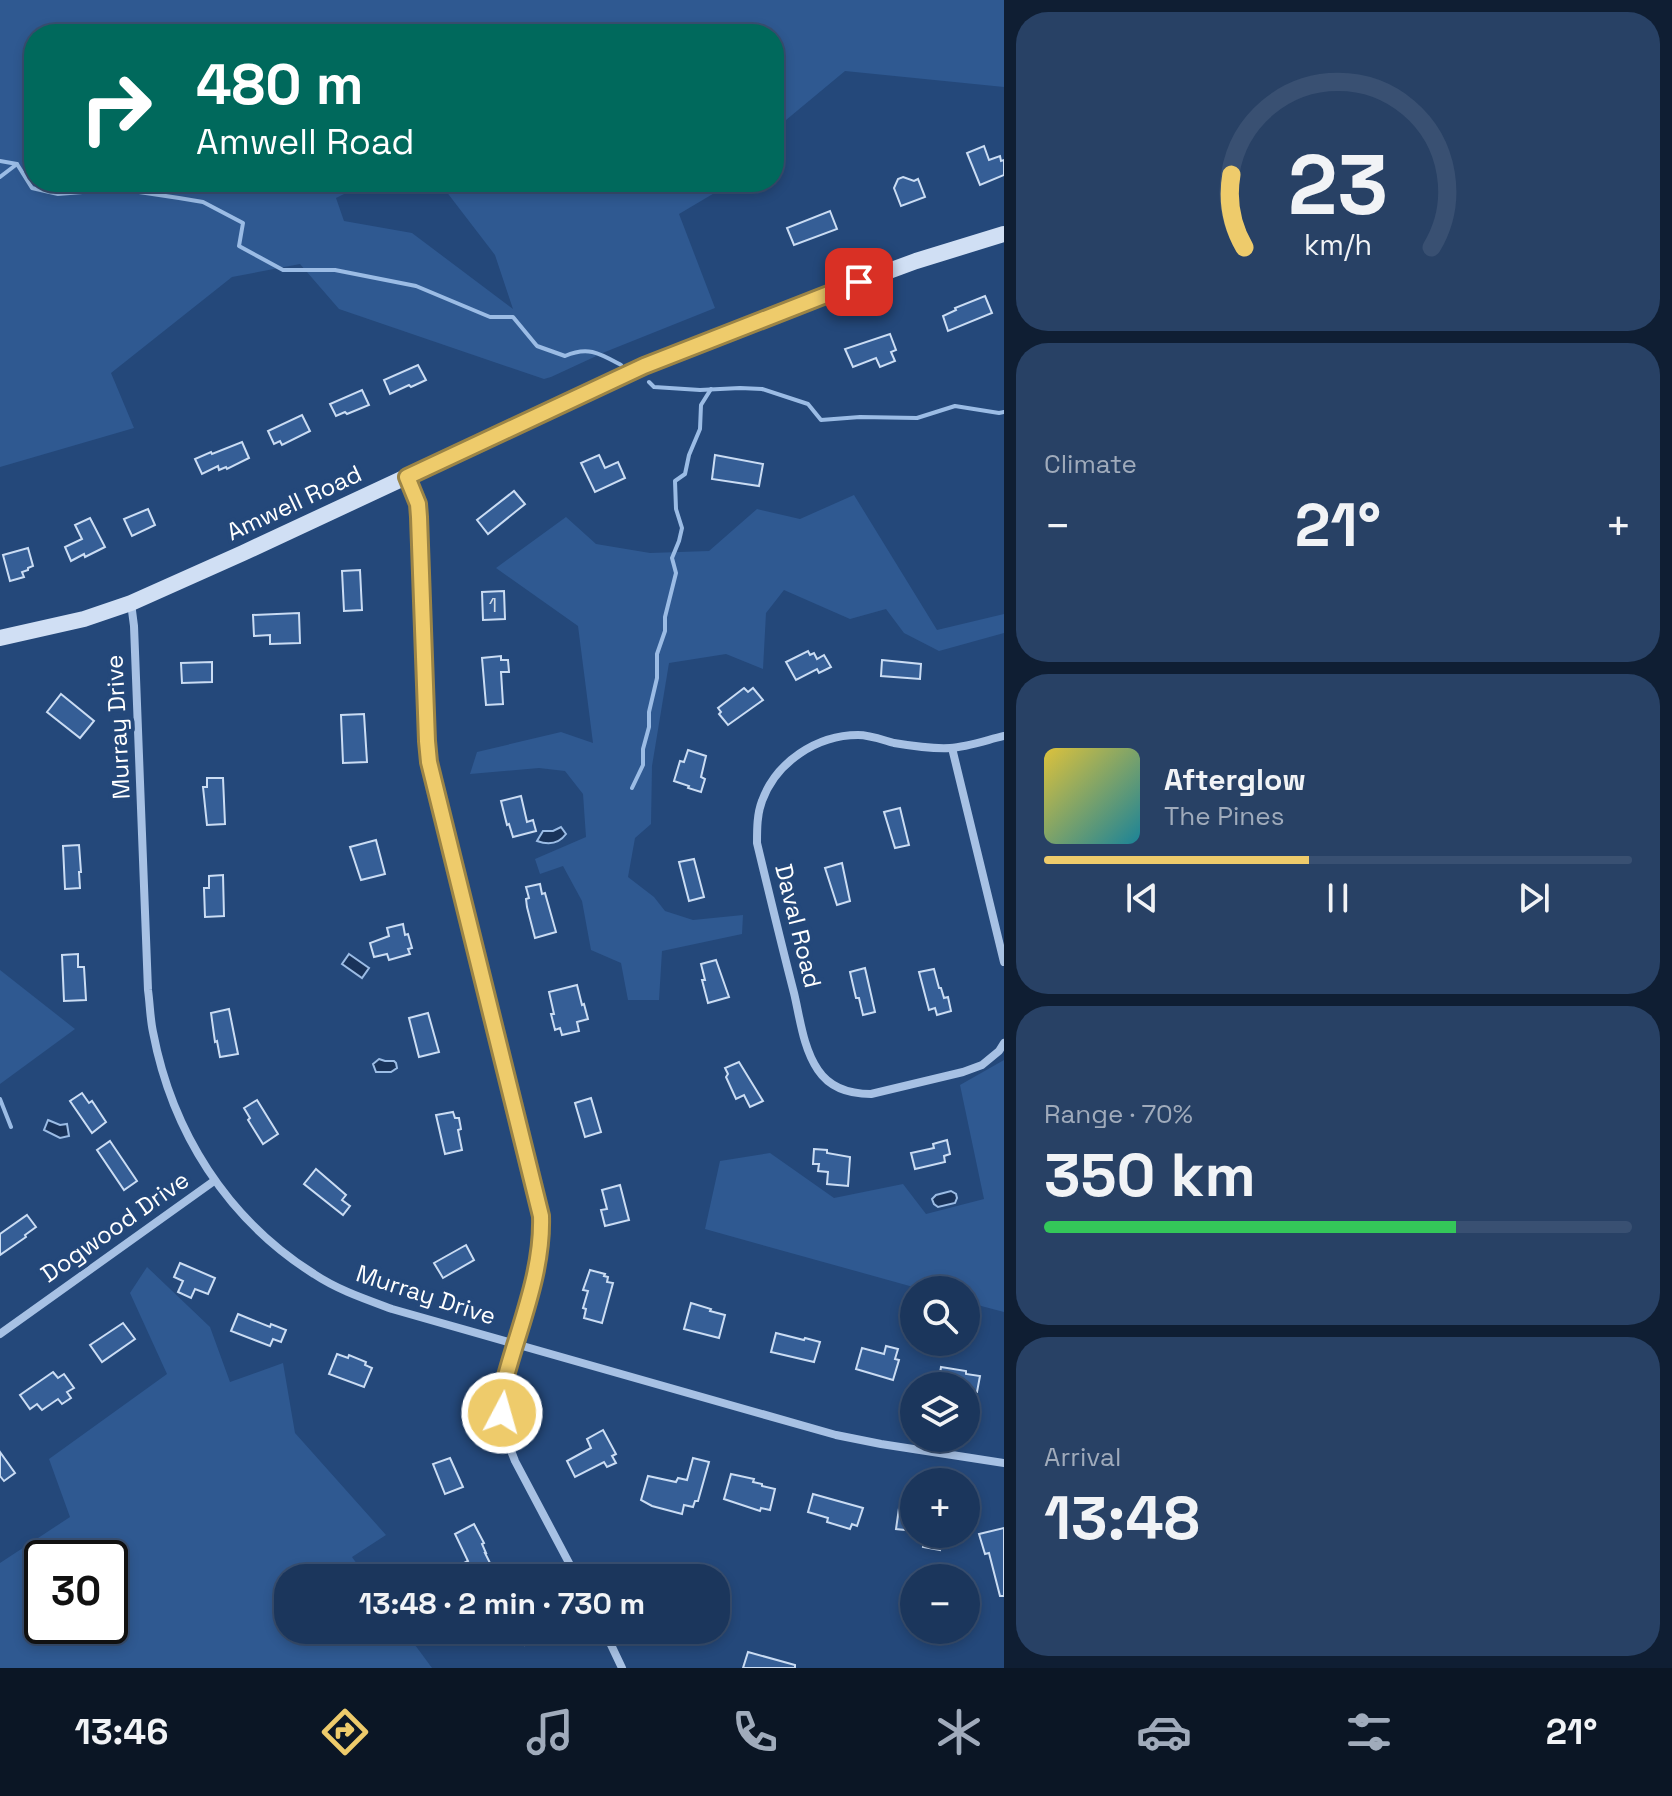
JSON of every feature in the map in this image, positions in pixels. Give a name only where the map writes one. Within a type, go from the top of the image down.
[{"type":"main road","name":"Amwell Road","points":[[0,638],[84,619],[131,603],[588,391],[701,342],[916,261],[1004,234]]},
{"type":"street","points":[[407,477],[418,504],[429,762],[541,1216],[539,1261],[502,1391],[502,1413],[515,1461],[570,1564]]},
{"type":"street","name":"Murray Drive","points":[[131,603],[152,1028],[164,1076],[183,1128],[214,1181],[244,1216],[315,1275],[347,1292],[392,1309],[836,1435],[1004,1463]]},
{"type":"street","name":"Daval Road","points":[[1004,736],[952,748],[896,743],[861,735],[821,742],[799,753],[785,765],[771,783],[757,824],[757,843],[805,1040],[819,1071],[828,1081],[857,1094],[871,1094],[982,1065],[1004,1043]]},
{"type":"street","points":[[952,748],[1004,962]]},
{"type":"street","name":"Dogwood Drive","points":[[0,1334],[214,1181]]},
{"type":"street","points":[[611,1644],[622,1668]]},
{"type":"shaded area","points":[[0,0],[1004,0],[1004,87],[845,71],[784,122],[784,24],[24,24],[24,192],[348,192],[336,198],[344,221],[412,233],[513,309],[495,255],[447,192],[716,192],[679,214],[715,308],[544,379],[339,309],[300,264],[232,277],[111,373],[134,428],[0,467]]},
{"type":"shaded area","points":[[854,495],[937,630],[1004,614],[1004,633],[939,651],[904,633],[886,609],[850,619],[784,590],[766,613],[763,669],[726,654],[669,663],[652,766],[651,824],[635,838],[628,877],[654,897],[665,911],[693,920],[743,915],[742,934],[662,951],[659,1000],[628,1000],[621,963],[591,950],[582,901],[563,866],[540,874],[535,859],[586,837],[583,794],[565,771],[539,768],[470,774],[477,752],[561,732],[593,743],[578,626],[496,568],[566,517],[596,544],[650,553],[709,551],[757,509],[800,519]]},
{"type":"shaded area","points":[[561,827],[566,834],[560,840],[549,843],[537,841],[543,831]]},
{"type":"shaded area","points":[[349,954],[369,968],[362,978],[342,964]]},
{"type":"shaded area","points":[[0,970],[75,1029],[0,1084]]},
{"type":"shaded area","points":[[379,1059],[394,1061],[397,1068],[391,1072],[376,1072],[373,1064]]},
{"type":"shaded area","points":[[1004,1060],[1004,1312],[980,1306],[980,1276],[900,1276],[900,1283],[705,1229],[720,1161],[770,1153],[834,1198],[903,1184],[926,1214],[984,1199],[960,1085]]},
{"type":"shaded area","points":[[48,1120],[60,1125],[67,1124],[69,1136],[60,1138],[44,1130]]},
{"type":"shaded area","points":[[951,1191],[956,1194],[955,1203],[938,1207],[934,1204],[932,1199],[936,1195]]},
{"type":"shaded area","points":[[147,1267],[210,1327],[230,1382],[283,1363],[295,1433],[386,1535],[352,1557],[357,1564],[274,1564],[274,1644],[414,1644],[432,1668],[0,1668],[0,1563],[24,1547],[24,1644],[128,1644],[128,1540],[35,1540],[70,1517],[49,1459],[167,1374],[130,1293]]},
{"type":"building","points":[[984,146],[989,160],[1000,156],[1001,161],[1004,160],[1004,175],[980,185],[967,153]]},
{"type":"building","points":[[903,177],[914,181],[918,179],[925,197],[901,206],[894,188],[898,179]]},
{"type":"building","points":[[830,211],[837,229],[794,245],[787,228]]},
{"type":"building","points":[[985,296],[992,313],[948,331],[943,316]]},
{"type":"building","points":[[890,334],[896,350],[891,352],[895,361],[880,367],[876,358],[853,367],[845,349]]},
{"type":"building","points":[[418,365],[426,380],[390,394],[384,380]]},
{"type":"building","points":[[362,390],[369,405],[336,416],[330,404]]},
{"type":"building","points":[[302,415],[310,431],[282,445],[280,441],[274,444],[268,431]]},
{"type":"building","points":[[242,442],[249,458],[227,469],[219,470],[218,466],[202,474],[195,459]]},
{"type":"building","points":[[599,455],[605,468],[618,462],[625,478],[595,492],[581,463]]},
{"type":"building","points":[[715,455],[763,464],[759,486],[712,479]]},
{"type":"building","points":[[514,491],[525,504],[488,534],[477,520]]},
{"type":"building","points":[[148,509],[155,525],[132,536],[124,519]]},
{"type":"building","points":[[90,518],[105,547],[71,561],[65,547],[82,539],[75,525]]},
{"type":"building","points":[[28,548],[33,566],[22,572],[24,577],[10,581],[3,555]]},
{"type":"building","points":[[360,570],[362,610],[344,611],[342,571]]},
{"type":"building","points":[[504,591],[505,619],[483,620],[482,592]]},
{"type":"building","points":[[299,613],[300,643],[270,644],[270,635],[254,636],[253,615]]},
{"type":"building","points":[[808,651],[810,655],[814,653],[817,659],[824,655],[831,667],[819,673],[817,669],[796,680],[786,662]]},
{"type":"building","points":[[501,656],[501,660],[508,660],[509,672],[501,672],[503,704],[486,705],[482,658]]},
{"type":"building","points":[[882,660],[921,664],[920,679],[881,676]]},
{"type":"building","points":[[212,662],[212,682],[182,683],[181,663]]},
{"type":"building","points":[[744,688],[748,692],[753,688],[763,700],[728,725],[718,708]]},
{"type":"building","points":[[61,694],[94,721],[80,738],[47,712]]},
{"type":"building","points":[[364,714],[367,762],[343,763],[341,715]]},
{"type":"building","points":[[688,750],[706,756],[701,792],[674,781],[680,761],[684,762]]},
{"type":"building","points":[[207,778],[223,778],[225,824],[207,825],[203,787],[207,787]]},
{"type":"building","points":[[521,796],[527,822],[533,820],[536,831],[513,837],[501,801]]},
{"type":"building","points":[[900,808],[909,845],[895,848],[884,812]]},
{"type":"building","points":[[376,840],[385,874],[361,880],[350,847]]},
{"type":"building","points":[[79,845],[80,888],[65,889],[63,846]]},
{"type":"building","points":[[694,859],[704,897],[689,901],[679,862]]},
{"type":"building","points":[[842,863],[850,901],[837,905],[825,868]]},
{"type":"building","points":[[223,875],[224,916],[205,917],[204,888],[209,888],[209,876]]},
{"type":"building","points":[[540,884],[556,932],[535,938],[527,907],[526,899],[529,898],[526,887]]},
{"type":"building","points":[[403,924],[412,948],[408,949],[410,954],[389,960],[387,954],[374,957],[370,943],[389,936],[387,928]]},
{"type":"building","points":[[78,954],[78,967],[84,967],[86,1000],[64,1001],[62,955]]},
{"type":"building","points":[[716,960],[729,997],[708,1003],[701,964]]},
{"type":"building","points":[[865,968],[875,1012],[863,1015],[850,972]]},
{"type":"building","points":[[934,969],[939,988],[944,998],[948,997],[951,1011],[937,1015],[935,1008],[929,1010],[919,972]]},
{"type":"building","points":[[577,985],[588,1019],[577,1022],[579,1031],[562,1035],[560,1028],[555,1030],[549,992]]},
{"type":"building","points":[[229,1009],[238,1054],[220,1057],[211,1013]]},
{"type":"building","points":[[428,1013],[439,1052],[419,1057],[409,1018]]},
{"type":"building","points":[[739,1062],[763,1101],[750,1107],[744,1095],[736,1099],[726,1077],[725,1068]]},
{"type":"building","points":[[82,1093],[89,1103],[92,1101],[106,1122],[92,1133],[70,1101]]},
{"type":"building","points":[[591,1098],[601,1132],[585,1137],[575,1103]]},
{"type":"building","points":[[257,1100],[278,1134],[263,1144],[244,1108]]},
{"type":"building","points":[[453,1112],[455,1118],[459,1118],[462,1150],[445,1154],[436,1115]]},
{"type":"building","points":[[947,1140],[950,1154],[944,1156],[945,1162],[915,1169],[911,1153],[934,1148],[933,1144]]},
{"type":"building","points":[[110,1141],[137,1181],[124,1190],[97,1150]]},
{"type":"building","points":[[814,1149],[850,1157],[848,1186],[827,1184],[828,1172],[818,1171],[819,1164],[813,1164]]},
{"type":"building","points":[[316,1169],[346,1195],[342,1200],[350,1206],[343,1215],[304,1184]]},
{"type":"building","points":[[620,1185],[629,1220],[605,1226],[601,1210],[607,1209],[602,1190]]},
{"type":"building","points":[[27,1215],[36,1227],[0,1255],[0,1234]]},
{"type":"building","points":[[466,1245],[474,1260],[443,1278],[434,1263]]},
{"type":"building","points":[[180,1263],[215,1278],[208,1294],[195,1289],[191,1298],[178,1292],[183,1281],[174,1277]]},
{"type":"building","points":[[590,1270],[605,1274],[607,1282],[613,1283],[602,1323],[584,1318],[586,1309],[583,1308],[588,1291],[583,1290]]},
{"type":"building","points":[[691,1303],[725,1315],[719,1338],[684,1329]]},
{"type":"building","points":[[238,1314],[286,1330],[281,1342],[273,1339],[270,1346],[231,1331]]},
{"type":"building","points":[[123,1323],[135,1339],[102,1362],[90,1345]]},
{"type":"building","points":[[776,1333],[820,1342],[814,1362],[771,1352]]},
{"type":"building","points":[[886,1346],[898,1349],[895,1359],[899,1360],[893,1380],[856,1369],[862,1348],[884,1354]]},
{"type":"building","points":[[337,1354],[348,1358],[349,1355],[372,1368],[364,1387],[329,1374]]},
{"type":"building","points":[[941,1367],[966,1371],[966,1372],[940,1372]]},
{"type":"building","points":[[53,1372],[58,1378],[64,1374],[74,1388],[67,1392],[71,1398],[62,1404],[58,1399],[42,1410],[37,1404],[30,1409],[20,1395]]},
{"type":"building","points":[[603,1430],[616,1454],[612,1456],[616,1463],[607,1467],[604,1462],[575,1477],[567,1461],[591,1448],[587,1439]]},
{"type":"building","points":[[0,1452],[15,1473],[4,1481],[0,1476]]},
{"type":"building","points":[[450,1458],[463,1487],[445,1494],[433,1464]]},
{"type":"building","points":[[693,1458],[709,1462],[698,1501],[693,1507],[684,1505],[682,1514],[641,1500],[648,1476],[676,1482],[678,1478],[687,1480]]},
{"type":"building","points":[[731,1474],[754,1479],[753,1482],[775,1489],[770,1510],[761,1508],[760,1511],[724,1499]]},
{"type":"building","points":[[813,1494],[863,1508],[857,1526],[852,1524],[850,1529],[808,1512]]},
{"type":"building","points":[[899,1508],[900,1508],[900,1529],[896,1529]]},
{"type":"building","points":[[474,1524],[490,1564],[465,1564],[468,1561],[455,1534]]},
{"type":"building","points":[[1004,1528],[1004,1596],[1000,1596],[989,1553],[985,1554],[980,1534]]},
{"type":"building","points":[[748,1652],[795,1665],[795,1668],[743,1668]]},
{"type":"waterway","points":[[0,161],[17,164],[24,175]]},
{"type":"waterway","points":[[0,177],[17,164]]},
{"type":"waterway","points":[[49,192],[82,192]]},
{"type":"waterway","points":[[138,192],[203,202],[243,223],[239,246],[283,270],[335,270],[416,286],[490,317],[513,317],[537,346],[565,356],[593,352],[621,365]]},
{"type":"waterway","points":[[649,382],[654,387],[700,390],[762,389],[808,404],[821,420],[917,418],[955,406],[1004,412]]},
{"type":"waterway","points":[[632,788],[643,765],[643,749],[657,678],[657,654],[665,631],[665,617],[676,573],[672,558],[682,528],[676,509],[675,481],[685,474],[700,429],[701,405],[711,389]]},
{"type":"waterway","points":[[0,1099],[11,1127]]},
{"type":"route","points":[[502,1413],[502,1391],[539,1261],[541,1216],[429,762],[418,504],[407,477],[644,366],[859,282]]}]
